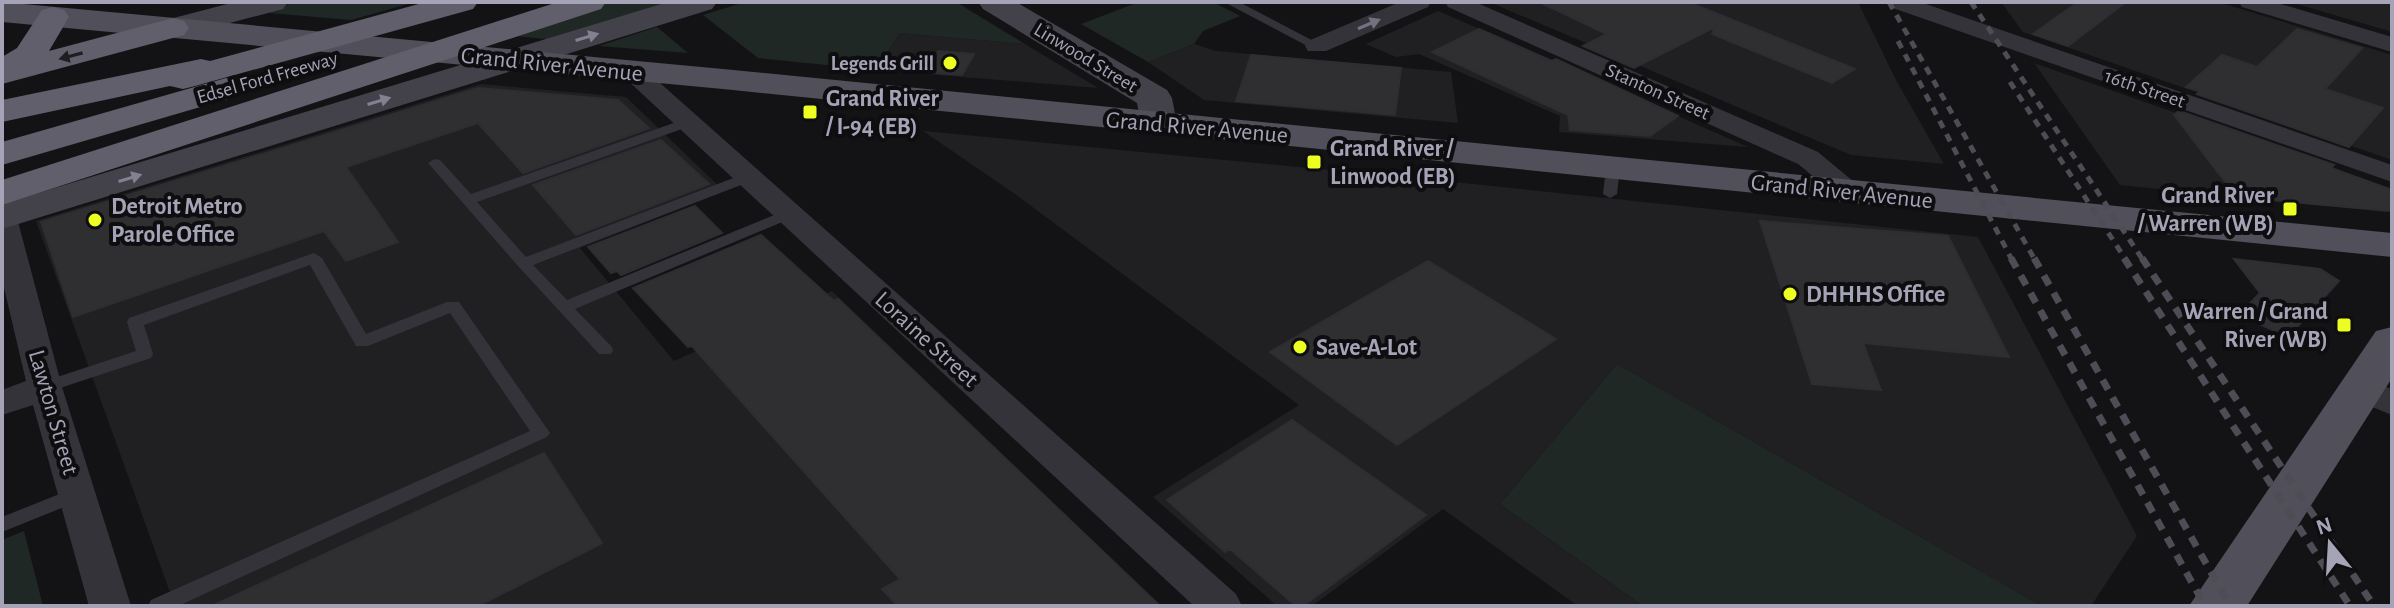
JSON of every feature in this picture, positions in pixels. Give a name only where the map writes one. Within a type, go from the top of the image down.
[{"type":"highway","name":"Edsel Ford Freeway","points":[[2,132],[243,47],[462,2]]},
{"type":"highway","name":"Edsel Ford Freeway","points":[[2,154],[533,2]]},
{"type":"highway","points":[[2,193],[590,2]]},
{"type":"highway","points":[[2,72],[30,55],[53,17]]},
{"type":"highway","points":[[2,72],[173,28]]},
{"type":"highway","points":[[2,111],[243,47]]},
{"type":"highway","points":[[2,175],[238,95],[307,66]]},
{"type":"main road","name":"Grand River Avenue","points":[[2,12],[173,28],[243,47],[496,58],[1159,124],[1612,181],[1852,192],[2392,245]]},
{"type":"main road","points":[[2217,606],[2377,396],[2392,342]]},
{"type":"street","points":[[173,28],[272,2]]},
{"type":"street","points":[[2,218],[496,58],[701,2]]},
{"type":"street","name":"Linwood Street","points":[[994,2],[1154,98],[1159,124]]},
{"type":"street","points":[[1317,46],[1420,2]]},
{"type":"street","name":"Stanton Street","points":[[1456,2],[1808,158],[1852,192]]},
{"type":"street","name":"16th Street","points":[[1898,2],[2392,174]]},
{"type":"street","points":[[2250,2],[2392,45]]},
{"type":"street","name":"Loraine Street","points":[[633,72],[1221,606]]},
{"type":"street","name":"Lawton Street","points":[[2,218],[12,301],[45,387],[110,606]]},
{"type":"street","points":[[2,403],[45,387]]},
{"type":"lane","points":[[1230,2],[1317,46]]},
{"type":"lane","points":[[468,200],[688,122]]},
{"type":"lane","points":[[435,163],[605,350]]},
{"type":"lane","points":[[523,263],[749,177]]},
{"type":"lane","points":[[565,307],[789,214]]},
{"type":"lane","points":[[45,387],[145,354],[135,322],[314,258],[362,342],[453,306],[541,433],[158,606]]},
{"type":"lane","points":[[2,525],[77,494]]},
{"type":"shaded area","points":[[295,2],[415,2],[351,20],[258,12]]},
{"type":"shaded area","points":[[609,2],[679,2],[556,40],[506,35]]},
{"type":"shaded area","points":[[745,2],[956,2],[1025,44],[900,33],[876,70],[758,58],[703,15]]},
{"type":"shaded area","points":[[1139,2],[1213,2],[1240,16],[1203,31],[1194,44],[1148,62],[1081,24]]},
{"type":"shaded area","points":[[1489,2],[1858,2],[1896,80],[1944,164],[1851,155]]},
{"type":"shaded area","points":[[2001,2],[2218,2],[2392,55],[2392,160],[2023,32]]},
{"type":"shaded area","points":[[2290,2],[2392,2],[2392,32]]},
{"type":"shaded area","points":[[1438,11],[1748,147],[1559,132],[1560,116],[1419,54],[1396,57],[1366,44]]},
{"type":"shaded area","points":[[657,27],[688,53],[599,46]]},
{"type":"shaded area","points":[[900,33],[1025,44],[1098,88],[876,70]]},
{"type":"shaded area","points":[[1194,44],[1216,51],[1451,72],[1458,123],[1204,100],[1148,62]]},
{"type":"shaded area","points":[[2034,63],[2392,189],[2392,205],[2386,212],[2120,185]]},
{"type":"shaded area","points":[[481,84],[626,97],[724,191],[580,248],[674,361],[832,291],[1161,606],[175,606],[36,221]]},
{"type":"shaded area","points":[[923,131],[1978,237],[2137,536],[2091,606],[2042,606],[1617,364],[1500,504],[1643,606],[1578,606],[1443,509],[1312,606],[1277,606],[1153,497],[1299,405],[1015,194]]},
{"type":"shaded area","points":[[1617,364],[2042,606],[1643,606],[1500,504]]},
{"type":"shaded area","points":[[24,531],[43,606],[2,606],[2,540]]},
{"type":"building","points":[[1539,2],[1688,2],[1855,69],[1832,83],[1712,34],[1715,27],[1634,68],[1583,46],[1607,34]]},
{"type":"building","points":[[2078,2],[2126,2],[2068,46],[2033,34]]},
{"type":"building","points":[[1479,29],[1552,61],[1556,59],[1678,116],[1650,136],[1570,130],[1568,115],[1432,52]]},
{"type":"building","points":[[2297,29],[2362,48],[2325,89],[2383,108],[2349,147],[2197,94],[2200,91],[2186,87],[2222,55],[2257,67]]},
{"type":"building","name":"Legends Grill","points":[[938,51],[974,54],[962,75],[925,72]]},
{"type":"building","points":[[1251,55],[1401,68],[1395,115],[1236,101]]},
{"type":"building","points":[[478,88],[618,100],[649,128],[523,173],[478,123],[346,167],[398,242],[346,261],[324,231],[73,317],[41,222]]},
{"type":"building","points":[[2179,111],[2334,165],[2331,168],[2392,190],[2392,211],[2237,197],[2174,115]]},
{"type":"building","points":[[661,140],[709,184],[576,235],[533,185]]},
{"type":"building","points":[[695,206],[722,233],[621,275],[617,271],[611,273],[588,247]]},
{"type":"building","points":[[1760,221],[1948,236],[2009,357],[1863,343],[1881,390],[1812,384]]},
{"type":"building","points":[[761,235],[834,301],[838,299],[1160,606],[898,606],[882,589],[900,579],[692,346],[688,347],[633,288]]},
{"type":"building","points":[[2234,259],[2320,269],[2339,281],[2288,337],[2239,315],[2260,293]]},
{"type":"building","points":[[1428,261],[1556,339],[1397,445],[1270,352]]},
{"type":"building","points":[[1292,420],[1426,515],[1303,606],[1296,606],[1230,549],[1225,552],[1167,500]]},
{"type":"building","points":[[544,453],[602,543],[478,606],[212,606]]},
{"type":"railway","points":[[1889,2],[2035,260]]},
{"type":"railway","points":[[1971,2],[2143,260]]},
{"type":"railway","points":[[1898,41],[2012,260]]},
{"type":"railway","points":[[2010,82],[2126,260]]},
{"type":"railway","points":[[2011,258],[2205,606]]},
{"type":"railway","points":[[2034,258],[2230,606]]},
{"type":"railway","points":[[2124,258],[2350,606]]},
{"type":"railway","points":[[2142,258],[2374,606]]},
{"type":"place","name":"Legends Grill","points":[[950,63]]},
{"type":"place","name":"Grand River / I-94 (EB)","points":[[810,112]]},
{"type":"place","name":"Grand River / Linwood (EB)","points":[[1314,162]]},
{"type":"place","name":"Grand River / Warren (WB)","points":[[2290,209]]},
{"type":"place","name":"Detroit Metro Parole Office","points":[[95,220]]},
{"type":"place","name":"DHHHS Office","points":[[1790,294]]},
{"type":"place","name":"Warren / Grand River (WB)","points":[[2344,325]]},
{"type":"place","name":"Save-A-Lot","points":[[1300,347]]}]
